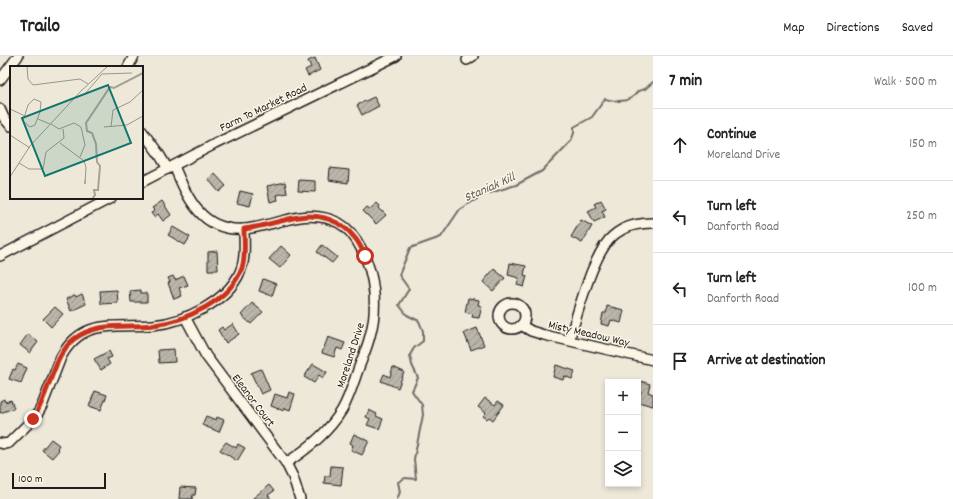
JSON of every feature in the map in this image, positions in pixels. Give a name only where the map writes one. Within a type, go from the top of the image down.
[{"type":"street","points":[[10,66],[18,56]]},
{"type":"street","points":[[129,66],[134,56]]},
{"type":"street","name":"Farm To Market Road","points":[[143,181],[215,144],[396,56]]},
{"type":"street","points":[[0,80],[10,67]]},
{"type":"street","points":[[0,109],[4,118],[10,125]]},
{"type":"street","name":"Moreland Drive","points":[[143,132],[171,167],[188,197],[200,213],[215,225],[232,230],[244,229],[300,216],[318,217],[339,223],[355,237],[365,256],[371,275],[375,306],[373,327],[346,404],[319,439],[286,463]]},
{"type":"street","points":[[0,256],[109,199]]},
{"type":"street","points":[[569,340],[592,270],[602,249],[611,237],[619,231],[640,223],[653,223]]},
{"type":"street","points":[[3,444],[9,443],[38,413],[61,357],[74,339],[99,327],[153,325],[170,322],[202,309],[224,294],[236,279],[242,266],[244,229]]},
{"type":"street","name":"Eleanor Court","points":[[185,317],[206,356],[286,463],[293,477],[300,499]]},
{"type":"street","name":"Misty Meadow Way","points":[[521,325],[531,331],[544,335],[653,360]]},
{"type":"building","points":[[315,58],[320,70],[308,76],[305,70],[311,67],[308,61]]},
{"type":"building","points":[[374,97],[379,106],[362,115],[357,105]]},
{"type":"building","points":[[330,168],[349,170],[348,183],[329,180]]},
{"type":"building","points":[[215,174],[226,186],[219,192],[208,179]]},
{"type":"building","points":[[299,180],[315,181],[315,192],[298,191]]},
{"type":"building","points":[[285,182],[287,193],[277,195],[278,200],[270,202],[267,186]]},
{"type":"building","points":[[240,191],[253,194],[250,206],[237,203]]},
{"type":"building","points":[[601,200],[606,209],[602,211],[605,217],[594,222],[588,211],[596,207],[594,204]]},
{"type":"building","points":[[162,201],[171,215],[163,221],[158,214],[154,217],[151,213],[155,211],[152,208]]},
{"type":"building","points":[[377,203],[380,206],[379,208],[386,215],[376,224],[363,211],[367,207],[370,209]]},
{"type":"building","points":[[581,220],[592,226],[582,243],[571,237]]},
{"type":"building","points":[[173,227],[190,237],[185,245],[168,235]]},
{"type":"building","points":[[322,245],[337,257],[332,263],[317,252]]},
{"type":"building","points":[[281,246],[291,255],[280,268],[269,259]]},
{"type":"building","points":[[217,251],[218,270],[208,270],[208,252]]},
{"type":"building","points":[[510,263],[526,266],[524,275],[527,276],[524,287],[517,285],[519,278],[508,275]]},
{"type":"building","points":[[494,269],[505,278],[493,291],[483,282]]},
{"type":"building","points":[[173,276],[175,280],[184,276],[188,285],[179,288],[182,296],[174,299],[168,283],[170,282],[168,278]]},
{"type":"building","points":[[263,279],[276,284],[272,296],[259,291]]},
{"type":"building","points":[[117,290],[118,303],[101,304],[100,291]]},
{"type":"building","points":[[141,290],[141,293],[147,293],[147,302],[131,302],[130,291]]},
{"type":"building","points":[[82,294],[86,304],[71,311],[66,299]]},
{"type":"building","points":[[468,298],[479,300],[478,305],[482,306],[479,318],[472,317],[473,314],[465,312]]},
{"type":"building","points":[[252,303],[263,312],[251,324],[241,315]]},
{"type":"building","points":[[607,306],[624,310],[621,323],[611,320],[609,326],[601,324],[603,313],[606,313]]},
{"type":"building","points":[[55,307],[63,314],[51,327],[43,319]]},
{"type":"building","points":[[233,324],[239,334],[226,343],[218,330],[222,327],[224,330]]},
{"type":"building","points":[[477,328],[484,345],[471,350],[464,333]]},
{"type":"building","points":[[28,334],[38,342],[30,353],[20,345]]},
{"type":"building","points":[[328,337],[345,343],[342,350],[337,348],[334,357],[322,353]]},
{"type":"building","points":[[174,349],[175,362],[159,363],[158,350]]},
{"type":"building","points":[[109,351],[112,357],[107,359],[110,364],[101,370],[94,359]]},
{"type":"building","points":[[18,364],[27,368],[21,383],[9,379],[13,369],[15,370]]},
{"type":"building","points":[[313,364],[327,372],[323,378],[319,375],[314,383],[304,377]]},
{"type":"building","points":[[556,365],[575,371],[572,379],[564,376],[563,380],[553,377]]},
{"type":"building","points":[[393,367],[404,372],[398,388],[381,381],[384,374],[390,377]]},
{"type":"building","points":[[261,369],[270,390],[261,394],[251,373]]},
{"type":"building","points":[[641,381],[650,384],[648,392],[653,394],[653,406],[641,403]]},
{"type":"building","points":[[95,391],[107,395],[101,410],[89,406]]},
{"type":"building","points":[[289,392],[295,394],[290,410],[285,408],[284,411],[271,406],[275,394],[287,398]]},
{"type":"building","points":[[485,398],[495,405],[498,401],[504,405],[493,420],[489,417],[487,419],[483,416],[486,413],[478,407]]},
{"type":"building","points":[[4,399],[5,402],[11,400],[14,408],[0,413],[0,401]]},
{"type":"building","points":[[369,410],[377,414],[376,416],[383,419],[379,429],[367,425],[370,419],[366,417]]},
{"type":"building","points":[[206,416],[216,420],[217,417],[224,420],[219,432],[202,425]]},
{"type":"building","points":[[354,434],[369,441],[362,455],[351,450],[353,445],[350,443]]},
{"type":"building","points":[[51,439],[59,445],[57,448],[59,450],[52,458],[42,450]]},
{"type":"building","points":[[226,442],[236,448],[238,444],[245,448],[237,461],[220,450]]},
{"type":"building","points":[[331,466],[343,467],[341,485],[324,483],[325,476],[330,476]]},
{"type":"building","points":[[269,485],[274,491],[268,495],[271,499],[252,499]]},
{"type":"building","points":[[180,487],[196,488],[195,495],[193,495],[192,499],[179,499]]},
{"type":"waterway","name":"Staniak Kill","points":[[397,499],[400,492],[398,482],[405,478],[416,479],[414,459],[423,415],[422,405],[412,391],[418,378],[412,365],[410,355],[414,348],[423,341],[423,331],[419,321],[407,315],[399,305],[409,289],[399,275],[410,248],[441,237],[460,209],[484,195],[516,185],[542,171],[571,141],[574,133],[574,127],[592,117],[605,99],[614,101],[627,100],[638,91],[645,89],[653,82]]},
{"type":"route","points":[[33,419],[42,406],[61,357],[74,339],[99,327],[153,325],[170,322],[202,309],[224,294],[236,279],[242,266],[244,229],[300,216],[318,217],[339,223],[355,237],[365,256]]}]
